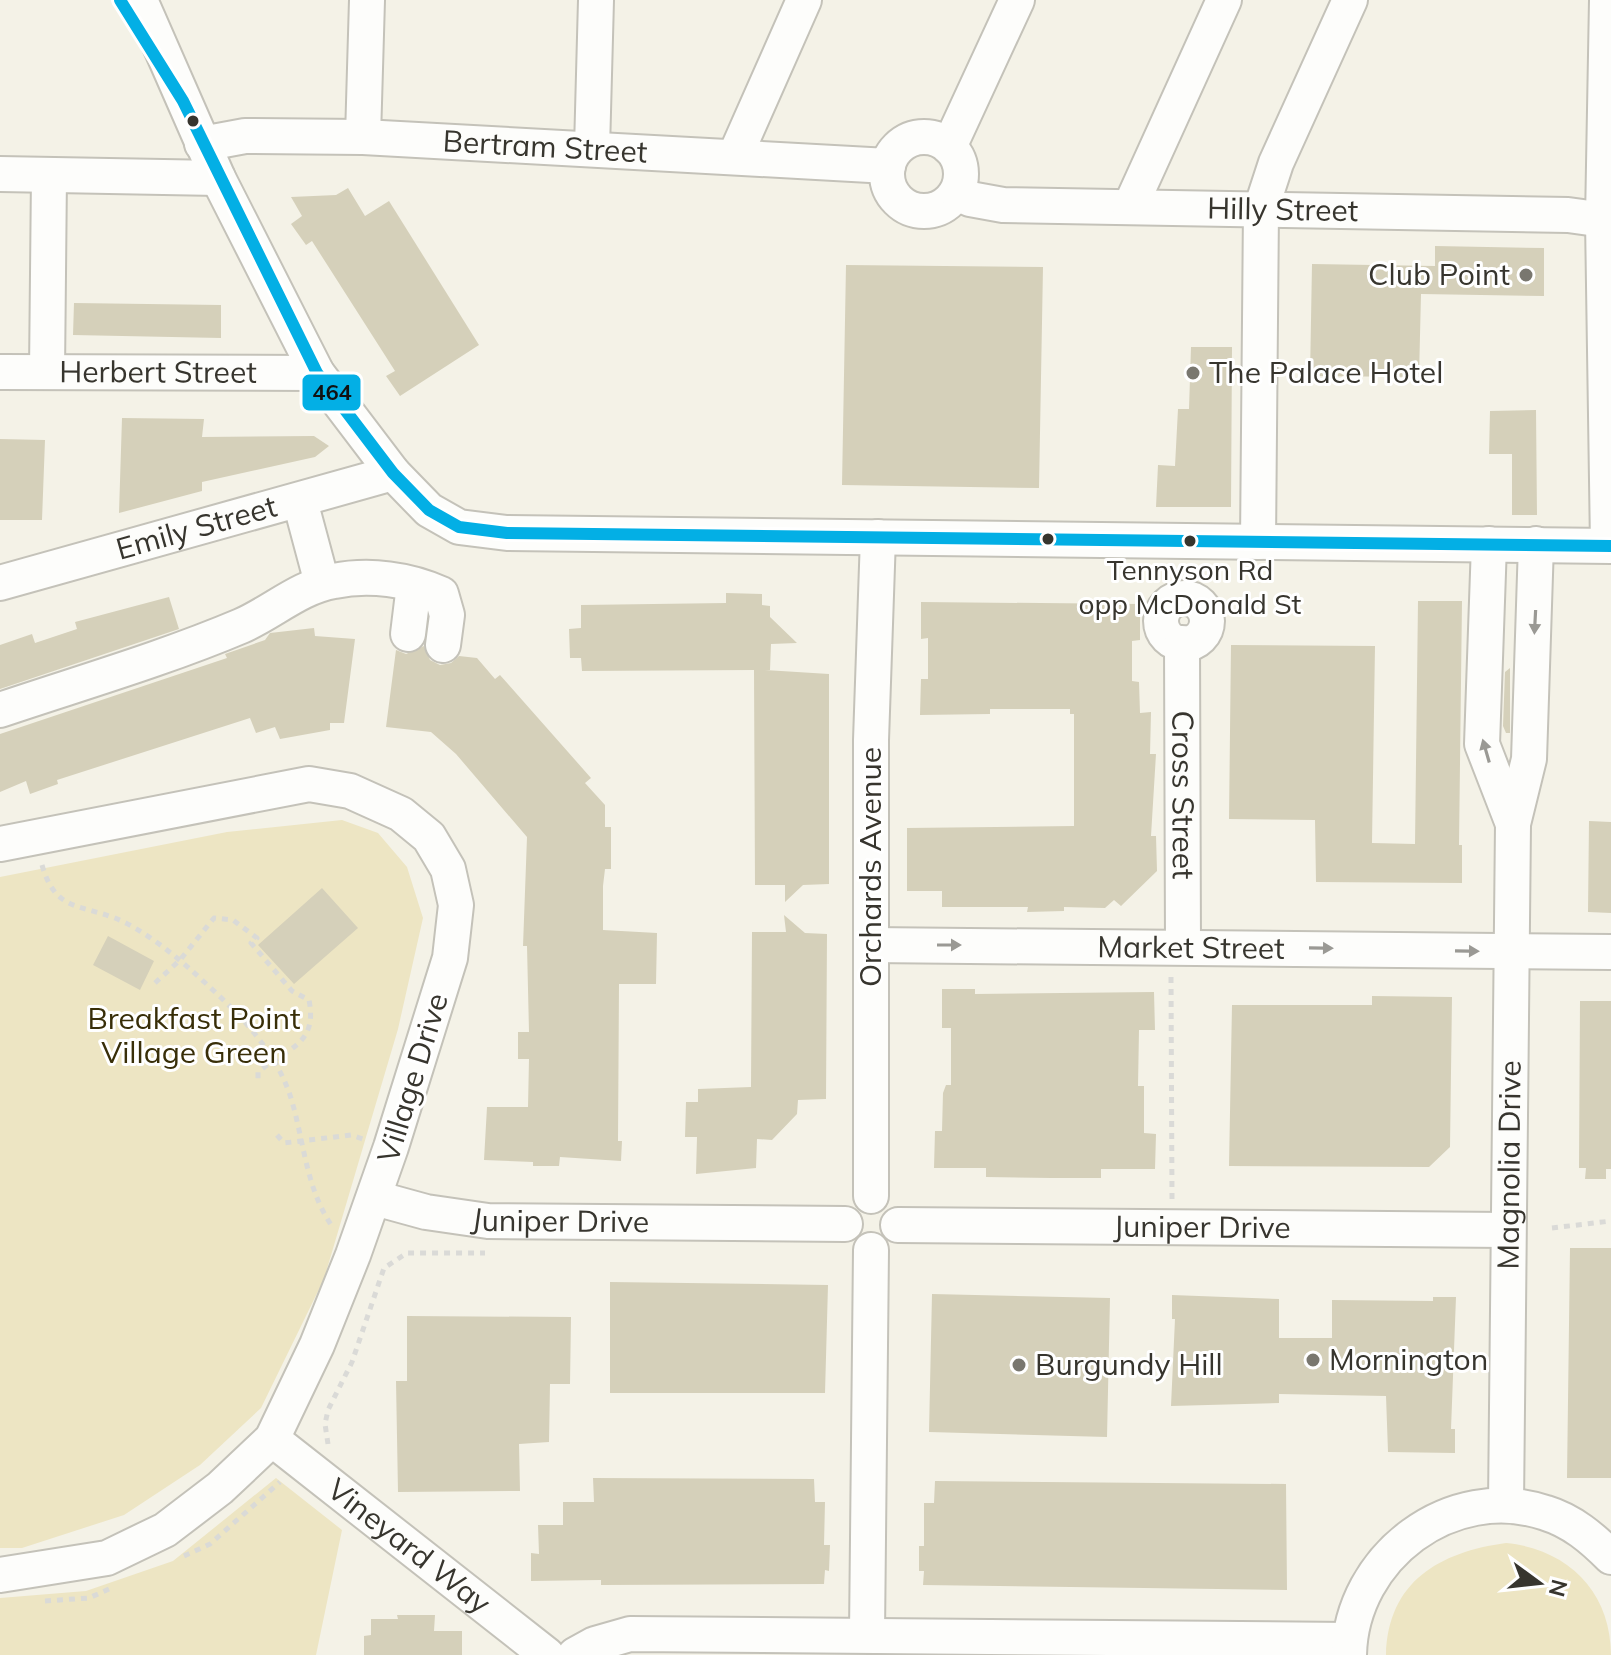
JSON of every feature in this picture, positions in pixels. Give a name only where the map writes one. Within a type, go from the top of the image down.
[{"type":"street","points":[[120,0],[183,101]]},
{"type":"street","points":[[140,0],[218,178],[317,373],[393,473],[443,520],[476,532],[1609,546],[1607,0]]},
{"type":"street","points":[[363,137],[367,0]]},
{"type":"street","points":[[592,149],[596,0]]},
{"type":"street","points":[[735,156],[804,0]]},
{"type":"street","points":[[949,147],[1017,0]]},
{"type":"street","points":[[1130,207],[1224,0]]},
{"type":"street","points":[[1258,542],[1261,209],[1276,163],[1350,0]]},
{"type":"street","name":"Bertram Street","points":[[202,144],[245,136],[363,137],[888,166]]},
{"type":"street","points":[[913,139],[938,140],[949,147],[960,163],[957,192],[940,208],[917,211],[896,200],[887,178],[888,166],[893,154],[913,139]]},
{"type":"street","points":[[0,174],[218,178]]},
{"type":"street","points":[[47,372],[49,175]]},
{"type":"street","name":"Hilly Street","points":[[957,192],[970,199],[1003,205],[1568,215],[1607,221]]},
{"type":"street","name":"Herbert Street","points":[[0,372],[317,373]]},
{"type":"street","name":"Emily Street","points":[[0,583],[393,473]]},
{"type":"street","points":[[300,501],[322,583]]},
{"type":"street","name":"Orchards Avenue","points":[[871,1196],[871,740],[878,537]]},
{"type":"street","name":"Magnolia Drive","points":[[1489,544],[1482,744],[1513,824]]},
{"type":"street","name":"Magnolia Drive","points":[[1506,1505],[1513,824],[1529,759],[1536,544]]},
{"type":"street","points":[[0,710],[200,642],[245,624],[322,583],[368,577],[414,585],[441,594],[446,602],[443,645]]},
{"type":"street","name":"Cross Street","points":[[1177,946],[1182,643],[1197,640],[1207,620],[1202,606],[1181,583]]},
{"type":"street","points":[[408,634],[414,585]]},
{"type":"street","name":"Village Drive","points":[[0,844],[309,784],[374,799],[401,814],[429,837],[448,869],[456,905],[450,958],[375,1198],[317,1345],[272,1439],[220,1488],[165,1530],[107,1558],[0,1575]]},
{"type":"street","name":"Market Street","points":[[871,945],[1611,952]]},
{"type":"street","points":[[871,1196],[887,1201],[894,1208],[898,1225],[886,1246],[871,1250],[850,1239],[845,1224],[846,1215],[855,1202],[871,1196]]},
{"type":"street","name":"Juniper Drive","points":[[375,1198],[426,1212],[488,1221],[845,1224]]},
{"type":"street","name":"Juniper Drive","points":[[898,1225],[1507,1230]]},
{"type":"street","points":[[867,1634],[871,1250]]},
{"type":"street","name":"Vineyard Way","points":[[272,1439],[547,1655]]},
{"type":"street","points":[[575,1655],[595,1644],[630,1634],[867,1634],[1349,1648],[1366,1586],[1401,1543],[1451,1514],[1506,1505],[1546,1513],[1568,1522],[1611,1557]]},
{"type":"path","points":[[36,837],[49,888],[79,910],[117,919],[180,960],[235,1011],[273,1059],[290,1095],[311,1181],[324,1214],[353,1255]]},
{"type":"path","points":[[155,983],[180,960],[214,918],[233,920],[257,938],[251,943],[292,991],[309,1000],[312,1016],[311,1029],[298,1045],[258,1072],[258,1082]]},
{"type":"path","points":[[1172,1228],[1177,946]]},
{"type":"path","points":[[277,1135],[284,1143],[351,1135],[391,1147]]},
{"type":"path","points":[[1552,1228],[1611,1221]]},
{"type":"path","points":[[169,1562],[210,1544],[328,1445],[325,1424],[328,1410],[352,1362],[384,1268],[407,1253],[499,1253]]},
{"type":"path","points":[[30,1601],[89,1598],[116,1586]]},
{"type":"green space","name":"Breakfast Point Village Green","points":[[342,820],[378,833],[407,867],[423,918],[398,1029],[324,1279],[261,1408],[200,1465],[124,1515],[22,1548],[0,1548],[0,877],[227,832]]},
{"type":"green space","points":[[276,1478],[342,1530],[316,1655],[0,1655],[0,1598],[86,1591],[173,1561]]},
{"type":"green space","points":[[1506,1543],[1549,1554],[1582,1578],[1603,1612],[1611,1655],[1386,1655],[1389,1629],[1396,1608],[1407,1589],[1422,1575],[1460,1554]]},
{"type":"building","points":[[348,188],[365,216],[389,201],[479,345],[400,396],[386,376],[395,371],[312,241],[306,245],[291,224],[302,216],[291,197],[336,195]]},
{"type":"building","points":[[1435,246],[1544,248],[1544,296],[1421,294],[1419,377],[1310,376],[1312,264],[1435,266]]},
{"type":"building","points":[[846,265],[1043,267],[1039,488],[842,485]]},
{"type":"building","points":[[74,303],[221,305],[221,338],[73,335]]},
{"type":"building","points":[[1191,347],[1232,347],[1231,507],[1156,507],[1158,465],[1175,466],[1178,409],[1189,409]]},
{"type":"building","points":[[1536,410],[1537,515],[1512,515],[1512,454],[1489,454],[1490,411]]},
{"type":"building","points":[[122,418],[204,419],[202,437],[314,436],[329,446],[315,457],[202,482],[202,491],[119,513]]},
{"type":"building","points":[[0,439],[45,440],[42,520],[0,520]]},
{"type":"building","points":[[726,593],[762,594],[762,605],[770,606],[770,617],[797,643],[771,644],[770,670],[765,670],[829,674],[829,884],[803,885],[785,902],[785,885],[755,885],[754,670],[582,671],[581,658],[570,658],[569,629],[581,628],[581,605],[726,603]]},
{"type":"building","points":[[169,597],[179,629],[0,689],[0,645],[32,634],[35,643],[77,629],[75,622]]},
{"type":"building","points":[[1418,601],[1462,601],[1459,845],[1462,845],[1462,883],[1316,882],[1315,820],[1229,819],[1231,645],[1375,646],[1372,843],[1415,844]]},
{"type":"building","points":[[921,602],[1140,604],[1140,640],[1132,641],[1132,681],[1139,682],[1140,713],[1151,712],[1150,754],[1156,754],[1151,836],[1156,836],[1157,871],[1121,906],[1114,900],[1105,908],[1064,907],[1064,911],[1027,912],[1028,907],[942,907],[942,891],[907,891],[907,828],[1074,826],[1074,714],[1070,714],[1070,709],[990,709],[990,714],[920,715],[921,679],[928,679],[928,638],[921,639]]},
{"type":"building","points":[[314,628],[315,636],[355,639],[344,723],[330,723],[330,730],[280,739],[275,727],[256,733],[250,718],[57,780],[58,784],[30,794],[26,781],[0,792],[0,734],[227,658],[225,654],[265,640],[270,633]]},
{"type":"building","points":[[424,646],[430,660],[440,665],[451,663],[459,656],[477,658],[495,679],[500,675],[591,778],[585,783],[605,805],[605,827],[611,827],[611,869],[605,869],[603,886],[603,930],[657,933],[656,984],[619,984],[618,1141],[622,1141],[621,1161],[560,1157],[559,1166],[533,1166],[533,1162],[484,1160],[487,1107],[528,1107],[529,1059],[518,1059],[518,1032],[529,1032],[527,946],[523,946],[527,837],[456,754],[431,732],[386,727],[396,650],[406,654]]},
{"type":"building","points":[[1510,668],[1510,733],[1506,733],[1503,726],[1505,672]]},
{"type":"building","points":[[1589,821],[1611,822],[1611,913],[1588,912]]},
{"type":"building","points":[[322,888],[358,928],[294,984],[258,945]]},
{"type":"building","points":[[784,915],[805,933],[827,934],[826,1099],[798,1100],[797,1114],[772,1140],[757,1139],[756,1168],[696,1174],[697,1137],[685,1137],[686,1102],[698,1102],[698,1089],[751,1087],[752,932],[786,932]]},
{"type":"building","points":[[108,936],[154,961],[140,990],[93,965]]},
{"type":"building","points":[[942,989],[975,989],[975,994],[1154,992],[1155,1030],[1139,1030],[1138,1086],[1144,1086],[1144,1133],[1156,1134],[1155,1169],[1101,1169],[1101,1178],[1051,1178],[986,1177],[986,1168],[934,1168],[935,1131],[942,1131],[943,1093],[946,1085],[951,1085],[951,1028],[942,1028]]},
{"type":"building","points":[[1372,996],[1452,997],[1450,1147],[1429,1167],[1229,1166],[1232,1005],[1372,1005]]},
{"type":"building","points":[[1580,1001],[1611,1001],[1611,1169],[1606,1169],[1606,1179],[1585,1179],[1586,1168],[1579,1168]]},
{"type":"building","points":[[1570,1248],[1611,1248],[1611,1478],[1567,1478]]},
{"type":"building","points":[[610,1282],[828,1285],[825,1393],[610,1393]]},
{"type":"building","name":"Burgundy Hill","points":[[932,1294],[1110,1298],[1107,1437],[929,1432]]},
{"type":"building","name":"Mornington","points":[[1172,1295],[1279,1299],[1279,1338],[1332,1338],[1332,1300],[1433,1301],[1433,1297],[1456,1297],[1451,1429],[1455,1429],[1455,1453],[1388,1452],[1386,1396],[1279,1394],[1279,1403],[1171,1406],[1175,1319],[1172,1319]]},
{"type":"building","points":[[407,1316],[571,1317],[570,1384],[550,1384],[549,1442],[519,1444],[520,1491],[398,1492],[396,1381],[407,1381]]},
{"type":"building","points":[[593,1478],[814,1479],[815,1502],[825,1502],[824,1545],[830,1545],[829,1571],[825,1570],[824,1584],[601,1585],[601,1580],[531,1581],[531,1553],[539,1554],[538,1525],[563,1525],[563,1502],[594,1502]]},
{"type":"building","points":[[935,1481],[1286,1484],[1287,1590],[923,1585],[924,1571],[919,1571],[919,1546],[924,1546],[924,1503],[934,1503]]},
{"type":"building","points":[[397,1615],[435,1615],[434,1631],[462,1631],[462,1655],[364,1655],[364,1636],[371,1635],[371,1619],[398,1619]]},
{"type":"transit line","name":"464","points":[[120,0],[183,101],[317,373],[393,473],[429,510],[459,527],[507,533],[1611,546]]},
{"type":"place","name":"Club Point","points":[[1526,275]]},
{"type":"place","name":"The Palace Hotel","points":[[1193,373]]},
{"type":"place","name":"Tennyson Rd opp McDonald St","points":[[1190,541]]},
{"type":"place","name":"Mornington","points":[[1313,1360]]},
{"type":"place","name":"Burgundy Hill","points":[[1019,1365]]}]
